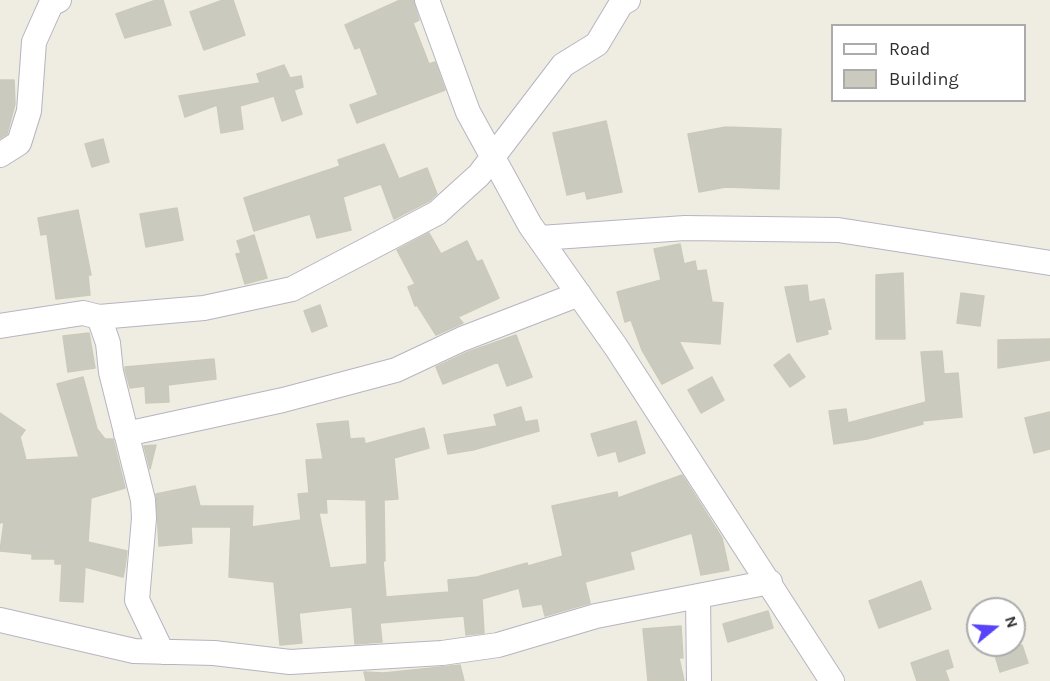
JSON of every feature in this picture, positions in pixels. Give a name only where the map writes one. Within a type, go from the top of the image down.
[{"type":"street","points":[[0,155],[20,143],[29,111],[34,42],[51,4],[59,0]]},
{"type":"street","points":[[427,0],[468,112],[540,238],[770,582],[832,681]]},
{"type":"street","points":[[0,326],[83,313],[99,317],[204,308],[292,289],[437,213],[494,159],[563,65],[597,44],[621,4],[628,0]]},
{"type":"street","points":[[540,238],[685,228],[838,230],[1050,263]]},
{"type":"street","points":[[126,434],[283,400],[396,369],[462,339],[579,294]]},
{"type":"street","points":[[99,317],[108,343],[111,372],[140,480],[144,518],[137,600],[162,652]]},
{"type":"street","points":[[0,620],[134,651],[214,653],[290,662],[442,653],[498,645],[596,615],[770,582]]},
{"type":"street","points":[[698,596],[699,681]]},
{"type":"building","points":[[156,0],[163,0],[171,25],[125,38],[116,14]]},
{"type":"building","points":[[223,0],[233,0],[245,35],[204,50],[190,12]]},
{"type":"building","points":[[400,0],[413,0],[419,20],[413,23],[429,64],[435,62],[445,90],[357,123],[350,105],[378,95],[360,47],[355,49],[345,25]]},
{"type":"building","points":[[284,65],[290,78],[301,76],[303,87],[294,90],[302,114],[282,121],[274,96],[240,106],[243,129],[221,133],[217,105],[185,117],[179,96],[260,83],[257,74]]},
{"type":"building","points":[[0,80],[14,80],[15,104],[7,134],[0,138]]},
{"type":"building","points":[[606,121],[622,192],[587,199],[585,191],[567,195],[553,133]]},
{"type":"building","points":[[726,127],[781,129],[779,189],[726,187],[699,192],[688,134]]},
{"type":"building","points":[[103,139],[109,162],[92,167],[85,144]]},
{"type":"building","points":[[384,144],[399,179],[427,168],[437,194],[429,201],[394,219],[381,184],[343,197],[351,230],[317,238],[310,214],[254,231],[244,198],[340,166],[338,160]]},
{"type":"building","points":[[177,208],[183,240],[146,247],[140,214]]},
{"type":"building","points":[[78,210],[91,275],[88,275],[90,295],[56,299],[47,234],[41,235],[38,218]]},
{"type":"building","points":[[429,233],[441,254],[467,241],[477,262],[482,260],[499,298],[458,317],[463,323],[436,335],[417,305],[415,306],[408,287],[415,284],[397,250]]},
{"type":"building","points":[[254,235],[267,278],[245,284],[236,254],[241,253],[237,241]]},
{"type":"building","points":[[680,244],[684,264],[695,261],[697,271],[706,270],[712,302],[723,303],[720,344],[679,341],[693,368],[662,384],[642,350],[631,320],[625,322],[617,292],[661,280],[654,249]]},
{"type":"building","points":[[903,273],[905,339],[876,339],[876,275]]},
{"type":"building","points":[[807,285],[809,302],[824,299],[831,329],[827,330],[828,334],[797,342],[785,287]]},
{"type":"building","points":[[961,293],[984,296],[980,326],[957,323]]},
{"type":"building","points":[[320,305],[327,326],[312,332],[304,311]]},
{"type":"building","points":[[89,333],[95,368],[68,372],[63,336]]},
{"type":"building","points":[[516,335],[532,377],[507,386],[498,362],[443,384],[436,367],[468,352]]},
{"type":"building","points":[[1050,339],[1050,360],[998,368],[998,340]]},
{"type":"building","points":[[942,351],[944,374],[958,373],[962,417],[922,421],[923,424],[867,439],[834,444],[829,411],[846,409],[848,423],[926,402],[921,352]]},
{"type":"building","points":[[789,354],[805,377],[790,387],[774,365]]},
{"type":"building","points":[[214,359],[216,379],[168,385],[169,402],[146,403],[145,386],[130,388],[125,370],[125,367]]},
{"type":"building","points":[[83,377],[97,429],[105,439],[113,439],[125,488],[91,498],[88,542],[127,551],[123,577],[85,567],[83,602],[60,601],[62,564],[55,564],[55,559],[32,559],[32,554],[0,551],[4,522],[0,523],[0,413],[25,430],[20,437],[26,460],[79,457],[57,384]]},
{"type":"building","points":[[712,377],[724,400],[701,413],[688,390]]},
{"type":"building","points":[[521,407],[525,422],[537,420],[539,431],[473,450],[448,454],[444,435],[497,426],[494,415]]},
{"type":"building","points":[[1050,412],[1050,449],[1034,453],[1025,418]]},
{"type":"building","points":[[348,421],[350,439],[364,438],[365,444],[424,428],[429,448],[394,458],[398,499],[384,500],[385,561],[383,561],[386,597],[449,592],[448,580],[477,577],[563,556],[552,506],[617,492],[618,498],[682,475],[722,538],[729,570],[701,575],[692,533],[630,552],[634,569],[585,582],[590,603],[545,616],[542,604],[523,607],[519,588],[482,599],[484,633],[466,635],[464,616],[380,623],[382,642],[355,644],[352,607],[299,613],[302,643],[280,645],[274,582],[229,577],[231,527],[191,527],[192,543],[159,546],[156,494],[195,486],[200,506],[253,506],[252,527],[301,520],[298,494],[309,493],[306,460],[323,459],[317,424]],"holes":[[[326,499],[366,500],[367,564],[330,568],[319,513],[327,513]]]},
{"type":"building","points":[[636,421],[645,453],[619,462],[616,451],[598,456],[591,434]]},
{"type":"building","points":[[156,445],[150,469],[144,446]]},
{"type":"building","points":[[921,581],[931,609],[879,628],[869,601]]},
{"type":"building","points":[[768,611],[773,628],[728,642],[723,624]]},
{"type":"building","points":[[681,626],[683,658],[679,658],[684,681],[648,681],[643,629]]},
{"type":"building","points":[[948,650],[953,667],[945,670],[949,681],[917,681],[911,663]]},
{"type":"building","points":[[996,657],[1026,657],[1028,663],[1000,672]]},
{"type":"building","points":[[460,665],[464,681],[366,681],[364,672],[384,673]]}]
